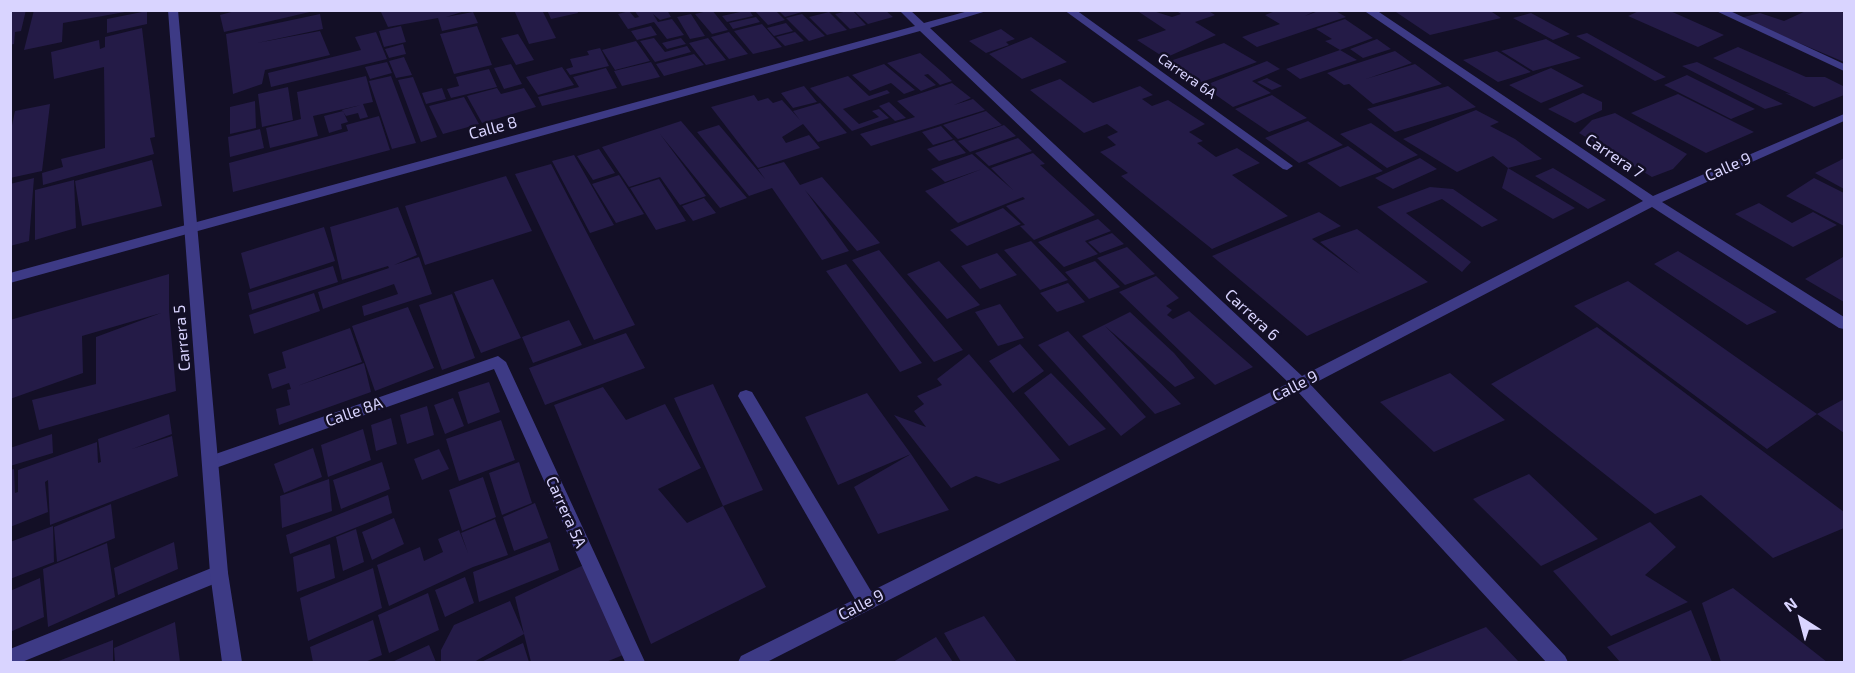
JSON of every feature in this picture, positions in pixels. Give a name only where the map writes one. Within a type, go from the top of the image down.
[{"type":"street","name":"Carrera 5","points":[[173,10],[219,573],[232,663]]},
{"type":"street","name":"Carrera 6","points":[[904,10],[1300,384],[1558,663]]},
{"type":"street","name":"Calle 8","points":[[10,278],[985,10]]},
{"type":"street","name":"Carrera 6A","points":[[1069,10],[1287,166]]},
{"type":"street","name":"Carrera 7","points":[[1368,10],[1652,201],[1845,324]]},
{"type":"street","points":[[1719,10],[1845,68]]},
{"type":"street","name":"Calle 9","points":[[748,663],[1300,384],[1652,201],[1845,117]]},
{"type":"street","name":"Calle 8A","points":[[210,463],[498,362]]},
{"type":"street","name":"Carrera 5A","points":[[498,362],[635,663]]},
{"type":"street","points":[[746,396],[867,602]]},
{"type":"street","points":[[10,657],[219,573]]},
{"type":"building","points":[[10,10],[26,10],[21,31],[15,32],[14,44],[10,45]]},
{"type":"building","points":[[34,10],[125,10],[125,12],[63,23],[62,42],[24,50]]},
{"type":"building","points":[[239,10],[314,11],[224,32],[220,15]]},
{"type":"building","points":[[380,10],[468,10],[446,17],[473,12],[478,23],[442,31],[438,18],[388,27]]},
{"type":"building","points":[[514,10],[542,10],[556,38],[529,44]]},
{"type":"building","points":[[547,10],[577,10],[578,13],[551,19]]},
{"type":"building","points":[[634,10],[667,10],[671,17],[660,20],[653,14],[658,22],[672,19],[684,35],[667,39],[654,22],[628,29],[618,14],[629,11],[635,18],[639,17]]},
{"type":"building","points":[[712,10],[728,30],[712,34],[695,14]]},
{"type":"building","points":[[749,10],[753,16],[727,22],[722,16]]},
{"type":"building","points":[[754,10],[775,10],[785,20],[768,25]]},
{"type":"building","points":[[778,10],[800,10],[802,12],[785,17]]},
{"type":"building","points":[[852,10],[866,25],[850,29],[835,14]]},
{"type":"building","points":[[853,10],[885,10],[893,17],[868,24]]},
{"type":"building","points":[[1136,10],[1150,10],[1172,17],[1181,14],[1175,10],[1207,10],[1215,15],[1195,22],[1216,35],[1165,58],[1137,40],[1166,30]]},
{"type":"building","points":[[1278,10],[1317,10],[1305,16],[1321,10],[1334,10],[1346,17],[1257,47],[1242,37],[1280,24],[1265,15]]},
{"type":"building","points":[[1393,10],[1489,10],[1501,18],[1430,35]]},
{"type":"building","points":[[1641,10],[1668,10],[1724,35],[1698,47],[1628,16]]},
{"type":"building","points":[[1808,10],[1837,10],[1844,13],[1844,62],[1740,18],[1760,13],[1784,21]]},
{"type":"building","points":[[147,11],[147,24],[107,33],[107,19]]},
{"type":"building","points":[[829,12],[847,30],[827,35],[809,17]]},
{"type":"building","points":[[1531,13],[1570,34],[1553,40],[1513,18]]},
{"type":"building","points":[[320,14],[323,29],[257,43],[320,31],[330,55],[265,70],[262,84],[233,94],[226,34]]},
{"type":"building","points":[[691,14],[705,36],[690,39],[677,17]]},
{"type":"building","points":[[802,14],[825,36],[809,41],[786,18]]},
{"type":"building","points":[[756,17],[760,22],[733,29],[729,23]]},
{"type":"building","points":[[1345,19],[1373,38],[1340,50],[1325,41],[1332,39],[1316,29]]},
{"type":"building","points":[[786,23],[793,31],[774,36],[767,28]]},
{"type":"building","points":[[762,24],[782,47],[753,54],[734,31]]},
{"type":"building","points":[[401,26],[406,42],[384,47],[379,31]]},
{"type":"building","points":[[477,26],[492,65],[454,74],[440,34]]},
{"type":"building","points":[[651,26],[657,35],[637,40],[631,31]]},
{"type":"building","points":[[142,28],[155,137],[150,138],[154,154],[43,185],[42,173],[63,167],[61,159],[105,148],[104,67],[54,79],[51,52],[99,40],[100,49],[105,47],[105,37]]},
{"type":"building","points":[[1001,29],[1015,39],[1006,42],[1009,45],[986,53],[969,41]]},
{"type":"building","points":[[376,32],[387,59],[271,87],[268,73],[361,50],[355,37]]},
{"type":"building","points":[[729,32],[748,54],[729,59],[711,37]]},
{"type":"building","points":[[795,32],[804,41],[785,46],[776,37]]},
{"type":"building","points":[[1587,33],[1666,77],[1655,81],[1576,36]]},
{"type":"building","points":[[518,34],[534,60],[516,65],[501,38]]},
{"type":"building","points":[[1031,37],[1067,62],[1022,79],[989,54]]},
{"type":"building","points":[[654,38],[665,52],[687,46],[691,52],[655,62],[640,41]]},
{"type":"building","points":[[681,38],[686,44],[667,49],[662,43]]},
{"type":"building","points":[[708,38],[726,60],[706,65],[689,43]]},
{"type":"building","points":[[1377,39],[1391,49],[1363,58],[1350,49]]},
{"type":"building","points":[[1546,39],[1581,58],[1533,71],[1501,51]]},
{"type":"building","points":[[636,41],[650,61],[615,70],[602,50]]},
{"type":"building","points":[[1224,43],[1257,62],[1199,83],[1167,62]]},
{"type":"building","points":[[403,44],[406,54],[389,58],[385,49]]},
{"type":"building","points":[[1738,47],[1806,77],[1825,77],[1843,86],[1844,95],[1814,107],[1713,58]]},
{"type":"building","points":[[600,48],[609,66],[570,75],[566,69],[573,67],[570,59],[589,55],[587,51]]},
{"type":"building","points":[[1340,50],[1357,60],[1300,79],[1286,69]]},
{"type":"building","points":[[1395,51],[1412,63],[1366,79],[1415,64],[1442,84],[1373,104],[1349,84],[1344,85],[1327,73]]},
{"type":"building","points":[[1497,51],[1531,72],[1498,82],[1463,60]]},
{"type":"building","points":[[920,53],[952,81],[940,85],[928,74],[924,75],[936,85],[921,91],[887,63]]},
{"type":"building","points":[[694,54],[704,65],[664,76],[656,64]]},
{"type":"building","points":[[404,57],[412,75],[396,78],[389,61]]},
{"type":"building","points":[[1267,61],[1280,69],[1252,81],[1271,93],[1233,107],[1203,86]]},
{"type":"building","points":[[387,62],[392,73],[370,79],[365,67]]},
{"type":"building","points":[[651,62],[660,77],[622,86],[614,71]]},
{"type":"building","points":[[1697,62],[1783,104],[1765,109],[1682,66]]},
{"type":"building","points":[[511,64],[522,84],[504,89],[494,68]]},
{"type":"building","points":[[884,64],[915,90],[904,94],[891,83],[870,91],[852,75]]},
{"type":"building","points":[[562,67],[574,85],[538,95],[526,77]]},
{"type":"building","points":[[606,68],[617,88],[542,106],[538,97],[579,87],[573,77]]},
{"type":"building","points":[[1551,68],[1584,86],[1541,103],[1509,85]]},
{"type":"building","points":[[489,69],[497,87],[451,98],[447,89],[459,86],[456,77]]},
{"type":"building","points":[[1687,75],[1755,109],[1731,119],[1664,85]]},
{"type":"building","points":[[366,76],[373,102],[363,104],[368,117],[360,119],[358,113],[346,116],[342,110],[361,105],[313,116],[318,136],[270,148],[266,128],[301,119],[297,92]]},
{"type":"building","points":[[391,76],[416,143],[392,149],[369,81]]},
{"type":"building","points":[[848,76],[869,96],[887,90],[890,93],[843,109],[859,124],[879,117],[872,111],[879,109],[889,118],[852,131],[810,88]]},
{"type":"building","points":[[413,77],[437,137],[421,142],[398,80]]},
{"type":"building","points":[[1267,78],[1282,86],[1272,90],[1257,82]]},
{"type":"building","points":[[1060,79],[1093,103],[1140,86],[1153,95],[1142,99],[1152,106],[1168,100],[1205,124],[1189,132],[1203,141],[1197,143],[1216,157],[1237,148],[1260,163],[1232,175],[1288,216],[1212,249],[1121,176],[1128,173],[1100,152],[1116,145],[1107,137],[1118,132],[1107,124],[1084,133],[1030,90]]},
{"type":"building","points":[[952,83],[971,98],[954,105],[973,99],[985,110],[871,146],[860,134],[915,117],[897,101]]},
{"type":"building","points":[[804,86],[817,102],[793,108],[781,93]]},
{"type":"building","points":[[1448,86],[1476,107],[1395,132],[1367,109]]},
{"type":"building","points":[[288,87],[293,120],[262,127],[258,94]]},
{"type":"building","points":[[442,88],[446,99],[426,104],[422,93]]},
{"type":"building","points":[[497,88],[501,94],[524,88],[536,107],[482,123],[467,96]]},
{"type":"building","points":[[1583,93],[1602,102],[1602,110],[1575,123],[1548,109]]},
{"type":"building","points":[[1678,94],[1754,132],[1706,153],[1631,113]]},
{"type":"building","points":[[754,95],[758,101],[768,98],[773,103],[782,100],[800,120],[793,111],[820,103],[847,133],[818,142],[803,124],[782,137],[786,143],[809,135],[820,148],[758,168],[711,107]]},
{"type":"building","points":[[1272,95],[1307,118],[1269,132],[1235,109]]},
{"type":"building","points":[[464,97],[479,124],[443,134],[429,106]]},
{"type":"building","points":[[255,101],[256,128],[230,134],[230,107]]},
{"type":"building","points":[[889,102],[906,118],[895,121],[879,106]]},
{"type":"building","points":[[50,104],[42,171],[10,178],[10,135],[15,111]]},
{"type":"building","points":[[1476,110],[1499,122],[1490,126],[1515,139],[1542,159],[1508,168],[1493,156],[1457,172],[1403,139]]},
{"type":"building","points":[[343,111],[348,122],[341,124],[342,129],[329,133],[324,116]]},
{"type":"building","points":[[986,111],[1002,125],[958,139],[943,125]]},
{"type":"building","points":[[1615,113],[1687,154],[1673,169],[1652,177],[1579,133],[1592,120]]},
{"type":"building","points":[[379,116],[390,150],[233,192],[229,163],[348,131],[346,125]]},
{"type":"building","points":[[681,121],[747,198],[720,208],[660,134],[706,196],[680,205],[660,177],[629,187],[602,147]]},
{"type":"building","points":[[1308,121],[1343,145],[1299,163],[1265,138]]},
{"type":"building","points":[[1371,123],[1418,155],[1387,168],[1340,134]]},
{"type":"building","points":[[719,125],[765,179],[758,169],[784,162],[800,185],[822,177],[880,243],[857,251],[805,190],[849,251],[822,260],[772,188],[749,196],[697,132]]},
{"type":"building","points":[[1004,125],[1016,136],[970,152],[958,141]]},
{"type":"building","points":[[941,126],[953,139],[933,145],[922,132]]},
{"type":"building","points":[[260,129],[264,148],[230,157],[228,137]]},
{"type":"building","points":[[1018,138],[1032,151],[989,166],[975,153]]},
{"type":"building","points":[[954,140],[966,153],[939,161],[927,149]]},
{"type":"building","points":[[1348,146],[1383,171],[1340,187],[1307,163]]},
{"type":"building","points":[[599,149],[615,173],[593,180],[577,156]]},
{"type":"building","points":[[1033,153],[1045,164],[1040,165],[1095,215],[1034,240],[1020,226],[1025,225],[1006,206],[1025,199],[1023,197],[958,223],[925,191],[982,169],[945,182],[931,169],[972,154],[1013,190],[991,168]]},
{"type":"building","points":[[574,155],[614,225],[590,233],[552,161]]},
{"type":"building","points":[[1420,158],[1437,169],[1393,189],[1375,178]]},
{"type":"building","points":[[1844,158],[1844,189],[1815,173],[1839,161]]},
{"type":"building","points":[[152,160],[162,206],[82,226],[75,181]]},
{"type":"building","points":[[551,164],[635,325],[594,340],[515,174]]},
{"type":"building","points":[[1508,168],[1575,208],[1553,219],[1502,188]]},
{"type":"building","points":[[1553,168],[1606,200],[1588,209],[1535,176]]},
{"type":"building","points":[[619,175],[644,214],[616,223],[592,184]]},
{"type":"building","points":[[506,176],[532,231],[425,265],[405,206]]},
{"type":"building","points":[[34,178],[29,241],[10,246],[10,184]]},
{"type":"building","points":[[1814,178],[1844,193],[1844,226],[1786,196]]},
{"type":"building","points":[[659,179],[686,221],[656,230],[630,188]]},
{"type":"building","points":[[74,180],[76,228],[35,240],[35,190]]},
{"type":"building","points":[[1430,187],[1453,189],[1498,220],[1482,227],[1442,199],[1406,213],[1471,262],[1462,272],[1377,207]]},
{"type":"building","points":[[704,198],[716,213],[693,221],[682,206]]},
{"type":"building","points":[[1759,203],[1792,223],[1813,212],[1837,225],[1793,247],[1735,214]]},
{"type":"building","points":[[398,207],[417,255],[394,265],[419,257],[432,294],[364,316],[362,306],[398,294],[394,284],[323,309],[318,292],[389,268],[388,266],[342,280],[330,227]]},
{"type":"building","points":[[1003,208],[1021,224],[967,246],[950,230]]},
{"type":"building","points":[[1319,212],[1341,226],[1312,239],[1360,274],[1320,242],[1357,229],[1428,282],[1307,336],[1212,256]]},
{"type":"building","points":[[1098,219],[1111,231],[1085,241],[1098,254],[1064,267],[1038,242]]},
{"type":"building","points":[[324,227],[335,261],[250,289],[241,253]]},
{"type":"building","points":[[1112,233],[1124,244],[1100,253],[1088,242]]},
{"type":"building","points":[[1031,241],[1068,280],[1040,290],[1004,250]]},
{"type":"building","points":[[1127,247],[1155,274],[1125,285],[1097,258]]},
{"type":"building","points":[[879,250],[963,350],[934,362],[852,260]]},
{"type":"building","points":[[1678,251],[1777,312],[1747,325],[1654,264]]},
{"type":"building","points":[[997,253],[1017,275],[980,289],[961,266]]},
{"type":"building","points":[[1844,258],[1844,302],[1805,279]]},
{"type":"building","points":[[939,261],[980,305],[947,319],[907,274]]},
{"type":"building","points":[[1095,261],[1120,287],[1089,299],[1065,272]]},
{"type":"building","points":[[846,264],[922,363],[900,372],[826,271]]},
{"type":"building","points":[[333,266],[338,282],[252,310],[248,293]]},
{"type":"building","points":[[169,274],[169,310],[176,391],[39,430],[32,400],[96,384],[96,337],[161,313],[82,336],[83,373],[10,399],[10,320]]},
{"type":"building","points":[[1156,276],[1179,298],[1166,306],[1172,310],[1167,315],[1173,319],[1189,311],[1253,367],[1215,385],[1119,292]]},
{"type":"building","points":[[493,279],[521,338],[481,353],[454,292]]},
{"type":"building","points":[[1628,281],[1817,414],[1767,449],[1574,306]]},
{"type":"building","points":[[1068,283],[1085,302],[1057,312],[1040,293]]},
{"type":"building","points":[[314,293],[320,311],[254,334],[249,315]]},
{"type":"building","points":[[452,294],[475,358],[442,370],[419,305]]},
{"type":"building","points":[[1000,304],[1024,338],[998,346],[975,312]]},
{"type":"building","points":[[408,307],[434,368],[375,391],[352,326]]},
{"type":"building","points":[[1130,312],[1174,353],[1195,378],[1175,387],[1105,326],[1181,404],[1155,414],[1082,336]]},
{"type":"building","points":[[569,320],[582,345],[533,363],[522,337]]},
{"type":"building","points":[[1597,327],[1844,512],[1844,528],[1773,558],[1701,495],[1655,514],[1491,384]]},
{"type":"building","points":[[350,328],[362,362],[297,386],[364,363],[371,392],[279,425],[276,409],[290,405],[287,390],[291,389],[289,383],[272,389],[268,374],[286,368],[282,352]]},
{"type":"building","points":[[1068,331],[1146,417],[1121,436],[1038,345]]},
{"type":"building","points":[[626,333],[645,368],[545,405],[529,368]]},
{"type":"building","points":[[1020,344],[1044,371],[1013,393],[989,361]]},
{"type":"building","points":[[969,354],[1060,460],[999,484],[976,476],[951,488],[894,415],[926,427],[914,411],[924,404],[917,396],[942,385],[937,379]]},
{"type":"building","points":[[1051,373],[1106,429],[1069,446],[1024,393]]},
{"type":"building","points":[[1450,373],[1505,420],[1434,452],[1380,402]]},
{"type":"building","points":[[489,382],[500,412],[468,424],[458,392]]},
{"type":"building","points":[[713,384],[763,490],[723,506],[674,398]]},
{"type":"building","points":[[603,387],[626,420],[665,404],[701,468],[658,489],[687,523],[723,506],[766,587],[651,644],[554,405]]},
{"type":"building","points":[[867,393],[911,454],[838,485],[805,417]]},
{"type":"building","points":[[453,398],[464,426],[445,434],[434,405]]},
{"type":"building","points":[[1844,399],[1844,433],[1817,414]]},
{"type":"building","points":[[427,406],[434,435],[407,444],[400,415]]},
{"type":"building","points":[[169,414],[172,434],[132,449],[172,436],[178,476],[50,525],[48,480],[45,482],[48,512],[10,527],[10,470],[14,469],[15,493],[18,492],[18,470],[97,442],[98,463],[101,462],[98,439]]},
{"type":"building","points":[[391,418],[397,444],[376,451],[371,425]]},
{"type":"building","points":[[501,420],[515,460],[459,481],[446,439]]},
{"type":"building","points":[[363,429],[371,460],[328,477],[321,445]]},
{"type":"building","points":[[52,434],[53,453],[10,466],[10,448]]},
{"type":"building","points":[[313,448],[322,477],[284,493],[274,464]]},
{"type":"building","points":[[439,449],[449,469],[422,480],[414,459]]},
{"type":"building","points":[[911,454],[949,510],[878,534],[854,487]]},
{"type":"building","points":[[382,462],[390,489],[341,509],[333,480]]},
{"type":"building","points":[[519,462],[532,503],[502,515],[489,473]]},
{"type":"building","points":[[1529,474],[1598,539],[1541,566],[1473,499]]},
{"type":"building","points":[[483,477],[496,517],[462,531],[449,490]]},
{"type":"building","points":[[329,479],[332,511],[282,528],[280,496]]},
{"type":"building","points":[[388,495],[392,513],[290,554],[286,535]]},
{"type":"building","points":[[535,503],[548,538],[514,551],[503,517]]},
{"type":"building","points":[[111,504],[115,538],[57,562],[54,527]]},
{"type":"building","points":[[394,518],[404,544],[372,560],[362,532]]},
{"type":"building","points":[[495,519],[508,555],[473,567],[389,606],[377,565],[420,547],[424,561],[443,552],[438,539],[459,530],[468,553],[461,533]]},
{"type":"building","points":[[1650,522],[1676,547],[1645,575],[1688,602],[1611,636],[1553,571]]},
{"type":"building","points":[[53,526],[54,562],[10,579],[10,542]]},
{"type":"building","points":[[356,529],[364,562],[343,571],[336,537]]},
{"type":"building","points":[[174,542],[178,569],[118,595],[114,568]]},
{"type":"building","points":[[550,542],[559,570],[479,602],[473,572]]},
{"type":"building","points":[[107,543],[115,597],[48,627],[43,569]]},
{"type":"building","points":[[330,544],[335,578],[297,592],[293,557]]},
{"type":"building","points":[[588,563],[623,655],[606,662],[531,662],[515,597]]},
{"type":"building","points":[[373,568],[382,608],[308,641],[300,598]]},
{"type":"building","points":[[465,577],[474,603],[445,617],[435,590]]},
{"type":"building","points":[[40,578],[44,617],[10,632],[10,591]]},
{"type":"building","points":[[1733,588],[1827,662],[1721,662],[1702,603]]},
{"type":"building","points":[[428,593],[439,630],[389,653],[378,615]]},
{"type":"building","points":[[510,601],[524,634],[474,662],[441,662],[441,650],[454,625]]},
{"type":"building","points":[[1691,610],[1712,662],[1620,662],[1607,647]]},
{"type":"building","points":[[984,616],[1017,662],[961,662],[944,633]]},
{"type":"building","points":[[373,620],[382,655],[365,662],[313,662],[310,647]]},
{"type":"building","points":[[175,622],[180,662],[115,662],[114,648]]},
{"type":"building","points":[[1486,627],[1519,662],[1398,662]]},
{"type":"building","points":[[936,637],[953,662],[893,662]]},
{"type":"building","points":[[113,640],[113,662],[56,662]]},
{"type":"building","points":[[523,643],[529,662],[481,662]]},
{"type":"building","points":[[429,645],[436,662],[392,662]]}]
